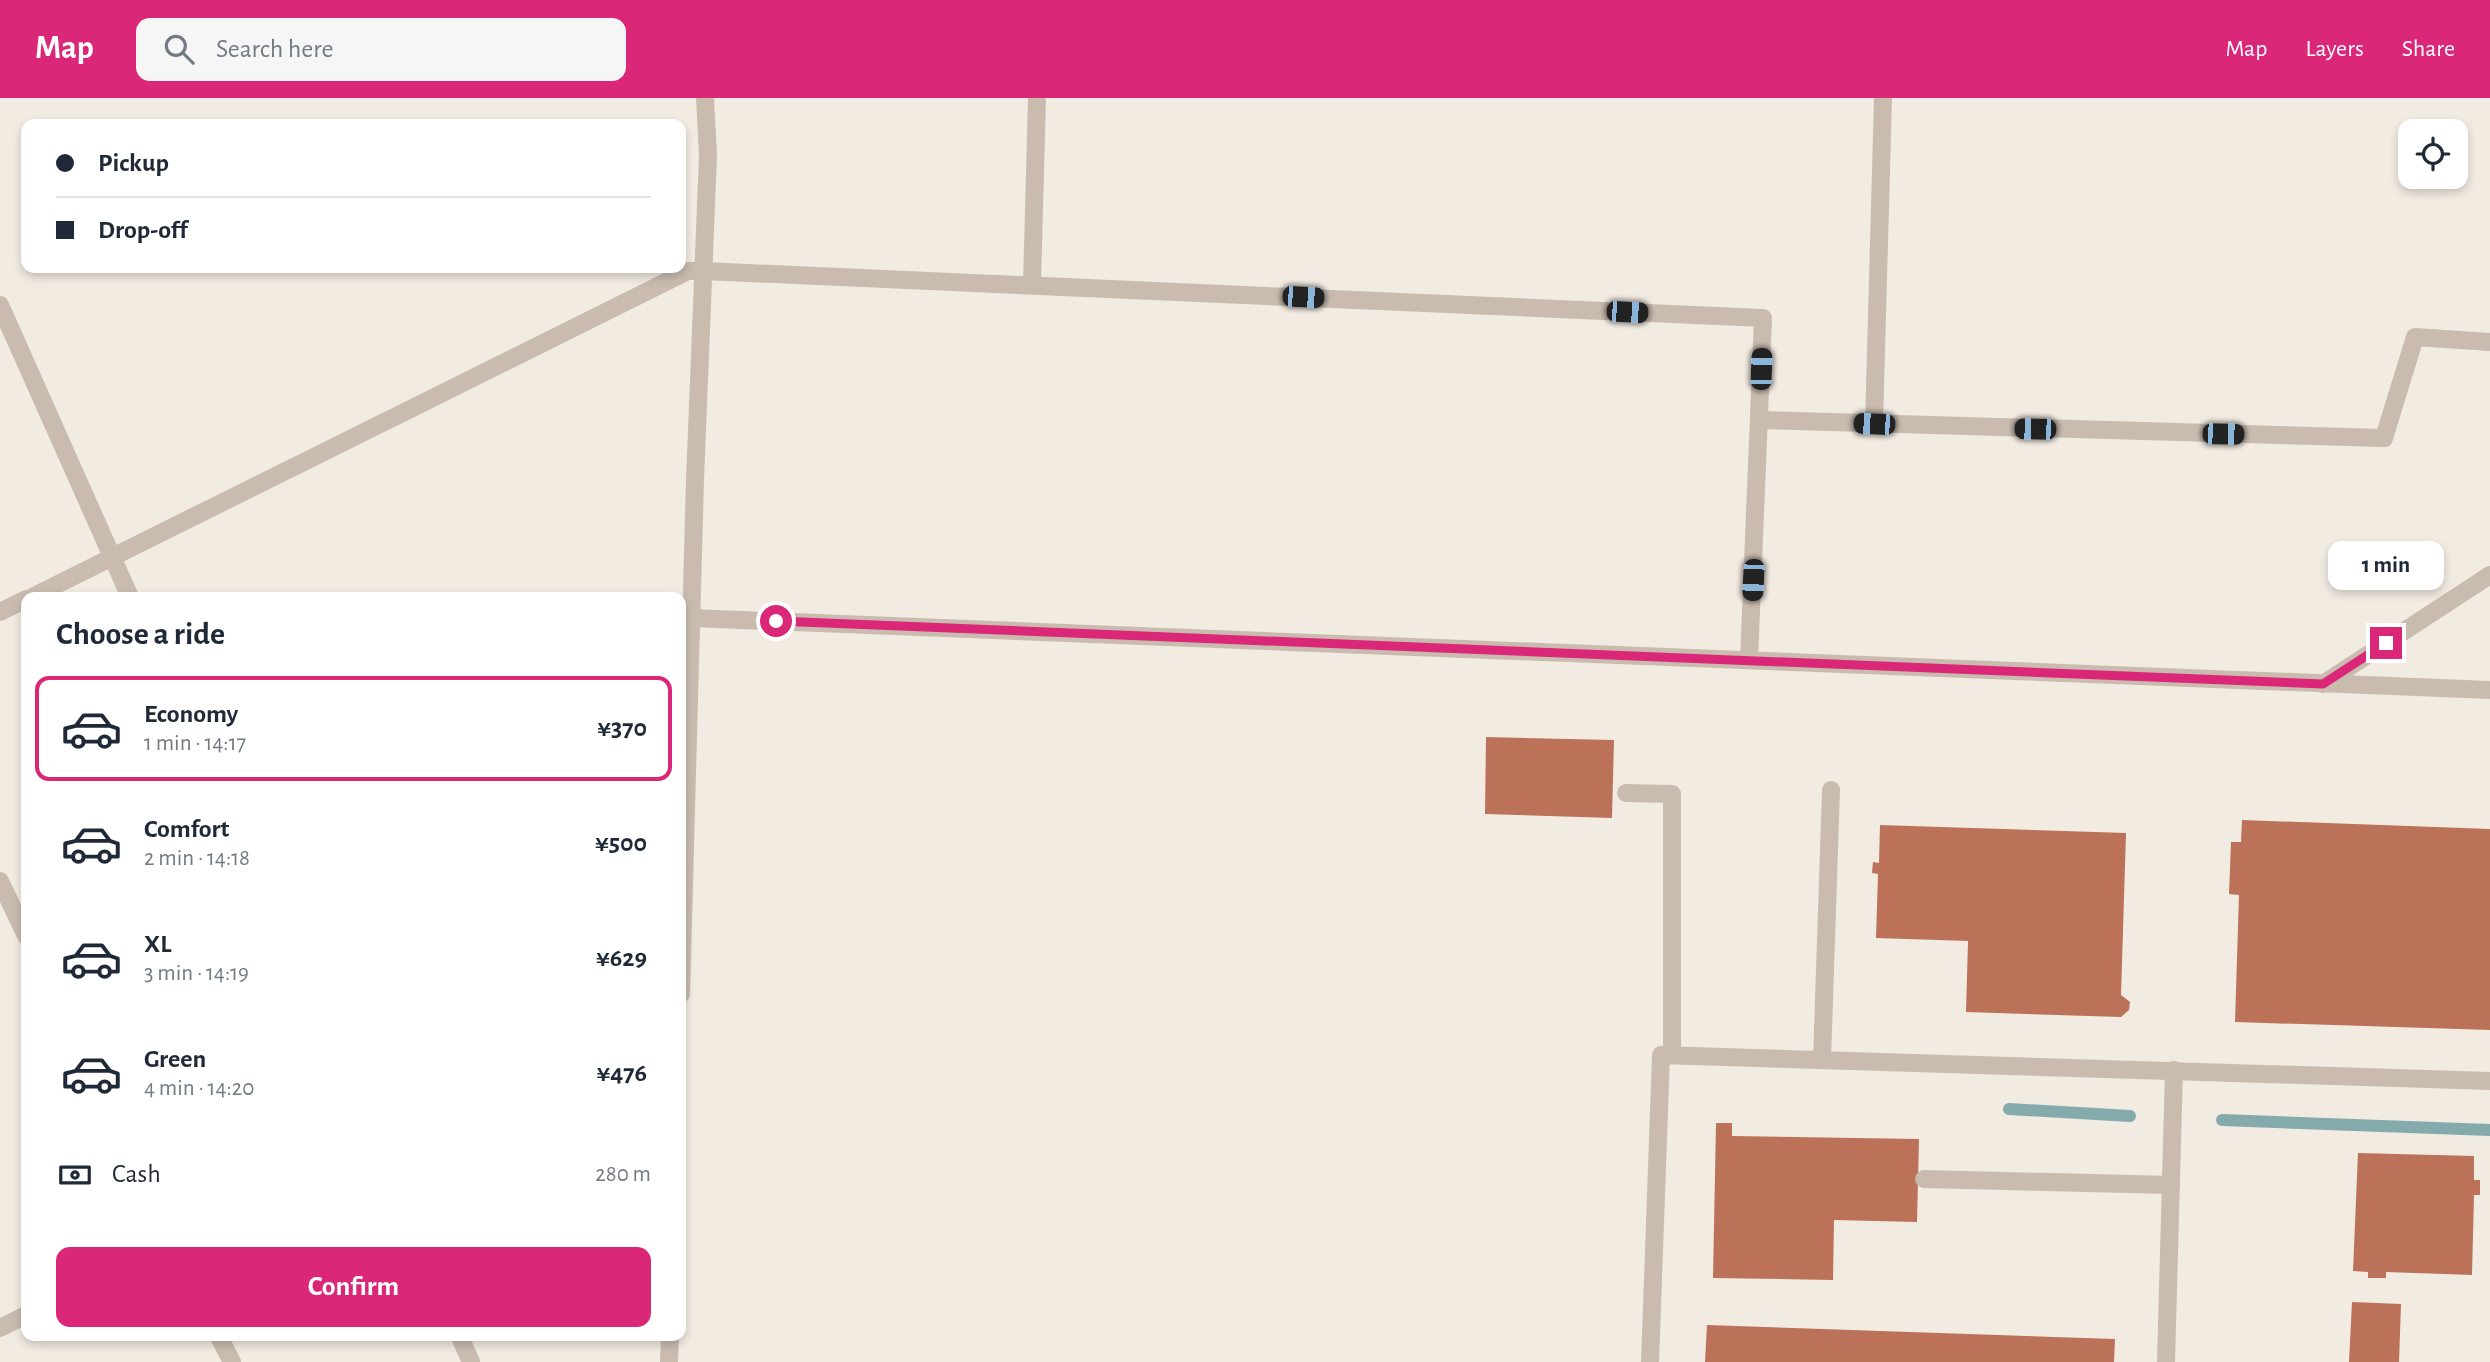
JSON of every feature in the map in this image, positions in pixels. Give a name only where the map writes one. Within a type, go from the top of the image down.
[{"type":"street","points":[[686,734],[708,155],[705,98]]},
{"type":"street","points":[[1032,284],[1037,98]]},
{"type":"street","points":[[1874,424],[1883,98]]},
{"type":"street","points":[[686,272],[1032,284],[1763,318],[1749,660]]},
{"type":"street","points":[[42,592],[684,273]]},
{"type":"street","points":[[0,305],[128,592]]},
{"type":"street","points":[[1760,420],[2384,438],[2415,337],[2490,342]]},
{"type":"street","points":[[2323,684],[2490,575]]},
{"type":"street","points":[[0,612],[21,602]]},
{"type":"street","points":[[692,618],[2490,690]]},
{"type":"street","points":[[1822,1060],[1831,790]]},
{"type":"street","points":[[1626,793],[1672,794],[1672,1055]]},
{"type":"street","points":[[0,881],[21,925]]},
{"type":"street","points":[[1650,1362],[1661,1055],[2490,1080]]},
{"type":"street","points":[[2166,1362],[2174,1070]]},
{"type":"street","points":[[1924,1179],[2171,1185]]},
{"type":"street","points":[[221,1341],[232,1362]]},
{"type":"street","points":[[462,1341],[471,1362]]},
{"type":"street","points":[[669,1362],[670,1341]]},
{"type":"building","points":[[1486,737],[1614,740],[1612,818],[1485,814]]},
{"type":"building","points":[[2242,820],[2490,829],[2490,1030],[2235,1022],[2239,895],[2229,894],[2231,842],[2241,842]]},
{"type":"building","points":[[1880,825],[2126,833],[2121,995],[2130,1002],[2129,1010],[2121,1017],[1966,1012],[1968,941],[1876,938],[1878,874],[1872,873],[1873,862],[1879,863]]},
{"type":"building","points":[[1716,1123],[1732,1123],[1732,1136],[1919,1139],[1917,1222],[1834,1220],[1833,1280],[1713,1278]]},
{"type":"building","points":[[2358,1153],[2474,1156],[2474,1180],[2480,1180],[2480,1195],[2474,1195],[2472,1275],[2386,1272],[2386,1278],[2368,1278],[2368,1272],[2353,1271]]},
{"type":"building","points":[[2352,1302],[2401,1304],[2399,1362],[2349,1362]]},
{"type":"building","points":[[1707,1325],[2115,1339],[2114,1362],[1705,1362]]},
{"type":"waterway","points":[[2009,1109],[2130,1116]]},
{"type":"waterway","points":[[2222,1120],[2490,1130]]},
{"type":"route","points":[[776,621],[2323,684],[2386,643]]}]
